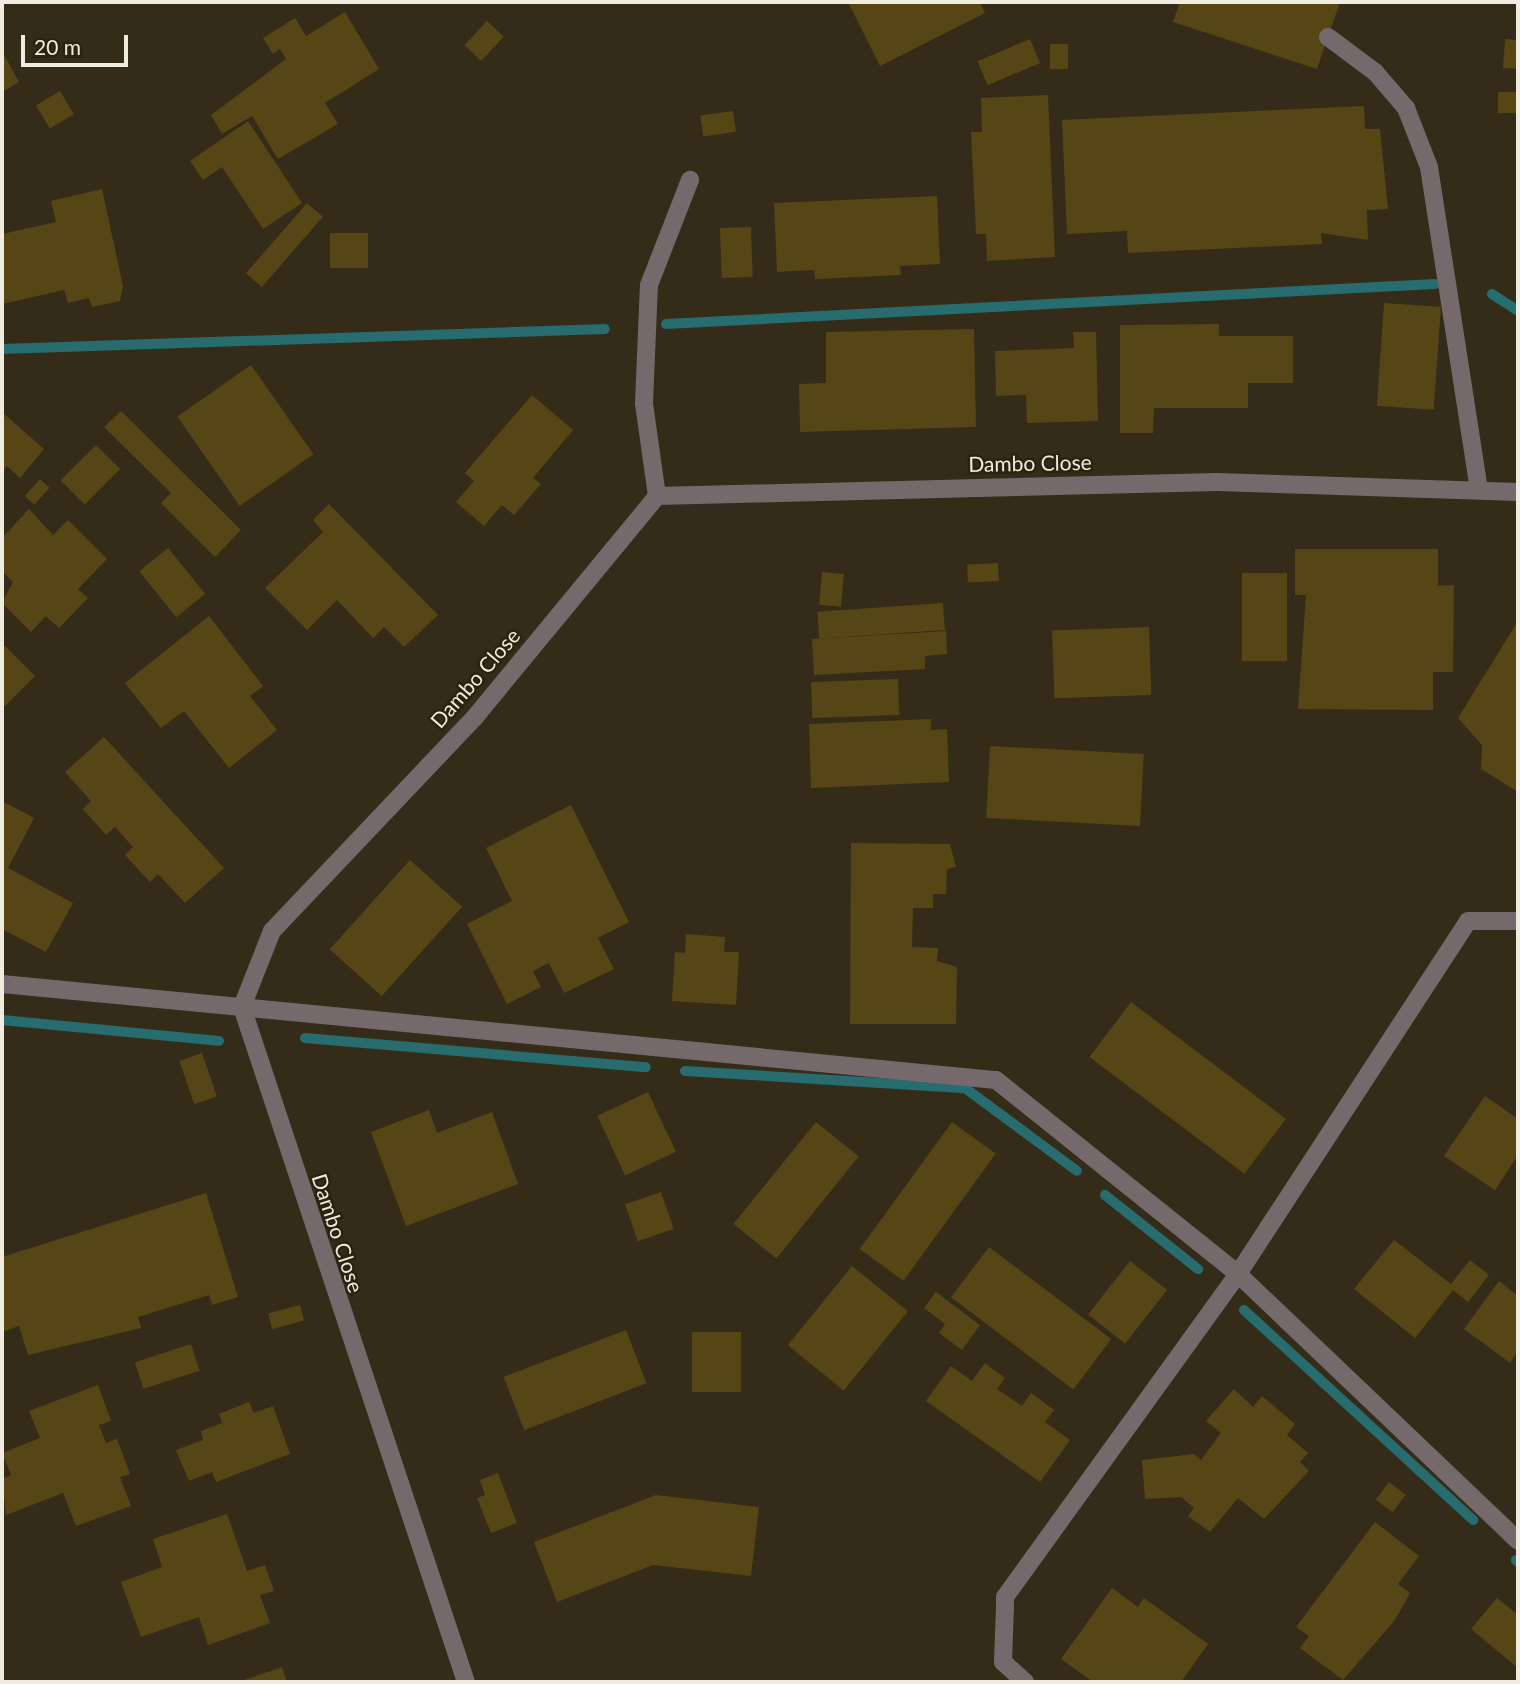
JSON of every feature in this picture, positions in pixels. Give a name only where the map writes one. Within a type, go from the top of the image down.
[{"type":"street","points":[[1328,37],[1375,72],[1406,108],[1429,167],[1479,490]]},
{"type":"street","points":[[657,496],[644,402],[649,285],[690,180]]},
{"type":"street","name":"Dambo Close","points":[[466,1682],[242,1007],[272,930],[475,717],[657,496],[1216,482],[1518,492]]},
{"type":"street","points":[[1025,1682],[1003,1662],[1005,1597],[1238,1274],[1468,921],[1518,921]]},
{"type":"street","points":[[2,984],[996,1080],[1238,1274],[1518,1541]]},
{"type":"building","points":[[848,2],[980,2],[985,13],[880,66]]},
{"type":"building","points":[[1180,2],[1340,2],[1317,69],[1173,22]]},
{"type":"building","points":[[345,12],[379,69],[325,103],[338,124],[278,159],[252,116],[222,134],[211,115],[286,59],[280,49],[273,54],[263,38],[295,18],[306,36]]},
{"type":"building","points":[[487,21],[504,37],[481,61],[464,45]]},
{"type":"building","points":[[1030,39],[1040,63],[988,85],[978,61]]},
{"type":"building","points":[[1505,39],[1518,40],[1516,69],[1503,68]]},
{"type":"building","points":[[1050,44],[1068,44],[1068,69],[1050,69]]},
{"type":"building","points":[[2,51],[19,82],[2,92]]},
{"type":"building","points":[[60,91],[74,114],[50,129],[36,105]]},
{"type":"building","points":[[1498,92],[1518,92],[1518,113],[1498,113]]},
{"type":"building","points":[[1048,95],[1055,257],[987,261],[986,234],[976,234],[971,132],[982,132],[981,98]]},
{"type":"building","points":[[1364,106],[1365,129],[1380,129],[1388,209],[1367,210],[1368,240],[1321,233],[1322,244],[1128,253],[1127,231],[1067,234],[1062,120]]},
{"type":"building","points":[[733,111],[736,132],[703,136],[700,116]]},
{"type":"building","points":[[248,121],[302,203],[263,229],[222,167],[203,180],[190,161]]},
{"type":"building","points":[[102,189],[123,286],[120,301],[92,307],[89,298],[68,303],[64,290],[2,304],[2,234],[56,222],[51,201]]},
{"type":"building","points":[[937,196],[940,264],[900,266],[901,275],[815,279],[814,270],[777,272],[774,203]]},
{"type":"building","points":[[307,203],[323,217],[262,287],[246,273]]},
{"type":"building","points":[[751,227],[753,277],[722,278],[720,228]]},
{"type":"building","points":[[330,233],[368,233],[368,268],[330,268]]},
{"type":"building","points":[[1384,303],[1441,307],[1434,410],[1377,406]]},
{"type":"building","points":[[1219,324],[1219,336],[1293,336],[1293,383],[1248,383],[1248,408],[1154,408],[1153,433],[1120,433],[1120,325]]},
{"type":"building","points":[[974,329],[976,427],[800,432],[799,384],[826,383],[826,332]]},
{"type":"building","points":[[1073,332],[1096,332],[1098,421],[1027,423],[1026,395],[996,396],[995,351],[1074,348]]},
{"type":"building","points":[[251,365],[314,454],[240,506],[177,417]]},
{"type":"building","points":[[532,395],[573,430],[533,478],[541,484],[514,515],[502,505],[484,526],[456,502],[474,481],[465,473]]},
{"type":"building","points":[[121,411],[241,530],[215,557],[161,503],[171,493],[104,427]]},
{"type":"building","points":[[2,412],[44,449],[20,478],[7,466],[2,472]]},
{"type":"building","points":[[96,445],[120,469],[85,504],[61,480]]},
{"type":"building","points":[[40,479],[50,488],[34,505],[25,496]]},
{"type":"building","points":[[329,504],[438,615],[404,647],[384,627],[373,638],[337,600],[307,630],[265,588],[323,532],[313,520]]},
{"type":"building","points":[[29,509],[53,535],[68,520],[107,559],[78,589],[88,598],[59,628],[46,616],[31,632],[2,603],[13,582],[2,571],[2,538]]},
{"type":"building","points":[[168,548],[205,594],[176,617],[139,571]]},
{"type":"building","points":[[1295,549],[1438,549],[1438,586],[1454,585],[1453,672],[1433,672],[1433,710],[1298,709],[1306,595],[1295,595]]},
{"type":"building","points":[[998,563],[999,581],[968,583],[967,565]]},
{"type":"building","points":[[822,572],[844,574],[841,607],[819,605]]},
{"type":"building","points":[[1242,573],[1287,573],[1287,661],[1242,661]]},
{"type":"building","points":[[943,603],[945,630],[819,639],[817,612]]},
{"type":"building","points":[[209,616],[263,686],[250,696],[277,730],[229,768],[184,711],[161,728],[125,683]]},
{"type":"building","points":[[1518,621],[1518,792],[1481,769],[1482,745],[1458,718]]},
{"type":"building","points":[[1149,627],[1151,695],[1054,698],[1052,630]]},
{"type":"building","points":[[946,631],[947,654],[925,656],[925,669],[814,675],[812,639]]},
{"type":"building","points":[[2,643],[35,676],[2,709]]},
{"type":"building","points":[[898,679],[899,715],[812,718],[811,682]]},
{"type":"building","points":[[931,719],[931,730],[947,729],[949,782],[811,788],[809,724]]},
{"type":"building","points":[[104,737],[224,868],[185,903],[158,874],[150,882],[125,855],[133,847],[115,827],[106,835],[83,809],[91,801],[65,772]]},
{"type":"building","points":[[990,746],[1144,754],[1140,826],[986,818]]},
{"type":"building","points":[[2,801],[34,818],[8,868],[73,903],[46,952],[2,929]]},
{"type":"building","points":[[571,805],[629,922],[598,938],[614,969],[564,993],[549,963],[533,971],[541,987],[507,1004],[467,924],[512,901],[486,848]]},
{"type":"building","points":[[851,843],[950,844],[956,867],[947,869],[946,894],[933,894],[933,908],[913,908],[912,947],[938,948],[937,961],[957,967],[956,1024],[850,1024]]},
{"type":"building","points":[[410,860],[462,907],[382,996],[330,949]]},
{"type":"building","points":[[686,934],[725,937],[724,952],[739,952],[736,1005],[672,1001],[675,952],[685,953]]},
{"type":"building","points":[[1131,1002],[1286,1119],[1244,1174],[1089,1057]]},
{"type":"building","points":[[202,1053],[217,1096],[194,1104],[179,1061]]},
{"type":"building","points":[[648,1092],[676,1152],[625,1175],[597,1116]]},
{"type":"building","points":[[1485,1096],[1518,1119],[1518,1155],[1495,1190],[1444,1156]]},
{"type":"building","points":[[429,1110],[437,1133],[492,1112],[518,1184],[406,1226],[371,1132]]},
{"type":"building","points":[[816,1122],[859,1157],[776,1258],[734,1224]]},
{"type":"building","points":[[952,1122],[996,1154],[903,1281],[860,1249]]},
{"type":"building","points":[[661,1192],[674,1229],[638,1241],[625,1204]]},
{"type":"building","points":[[206,1193],[238,1297],[212,1305],[209,1295],[138,1317],[141,1328],[28,1355],[19,1326],[2,1332],[2,1257]]},
{"type":"building","points":[[1394,1240],[1451,1284],[1470,1260],[1489,1275],[1468,1302],[1453,1290],[1415,1338],[1354,1289]]},
{"type":"building","points":[[989,1247],[1111,1339],[1073,1389],[951,1297]]},
{"type":"building","points":[[1130,1261],[1167,1290],[1125,1344],[1088,1315]]},
{"type":"building","points":[[852,1266],[908,1311],[844,1391],[788,1345]]},
{"type":"building","points":[[1499,1281],[1518,1296],[1518,1351],[1510,1363],[1464,1329]]},
{"type":"building","points":[[936,1292],[980,1325],[962,1350],[939,1333],[945,1324],[924,1308]]},
{"type":"building","points":[[300,1305],[304,1320],[272,1329],[268,1314]]},
{"type":"building","points":[[626,1330],[646,1383],[524,1430],[504,1377]]},
{"type":"building","points":[[692,1332],[741,1332],[741,1392],[692,1392]]},
{"type":"building","points":[[191,1344],[200,1371],[144,1389],[135,1362]]},
{"type":"building","points":[[985,1363],[1005,1378],[997,1389],[1022,1406],[1031,1393],[1054,1410],[1045,1422],[1070,1440],[1040,1482],[926,1401],[951,1366],[972,1381]]},
{"type":"building","points":[[98,1385],[111,1421],[99,1425],[106,1443],[117,1439],[130,1474],[120,1477],[131,1506],[76,1526],[63,1493],[6,1515],[2,1479],[11,1475],[2,1453],[40,1438],[29,1411]]},
{"type":"building","points":[[1234,1389],[1253,1407],[1262,1396],[1295,1424],[1287,1435],[1308,1453],[1300,1462],[1309,1471],[1264,1519],[1238,1498],[1210,1532],[1188,1516],[1194,1508],[1181,1497],[1145,1499],[1142,1460],[1194,1454],[1201,1460],[1221,1433],[1206,1421]]},
{"type":"building","points":[[249,1402],[254,1413],[273,1406],[290,1454],[216,1482],[212,1472],[189,1481],[176,1450],[203,1440],[201,1431],[222,1423],[219,1414]]},
{"type":"building","points":[[498,1473],[517,1523],[491,1533],[477,1498],[485,1495],[480,1480]]},
{"type":"building","points":[[1389,1482],[1406,1495],[1393,1512],[1376,1500]]},
{"type":"building","points":[[656,1495],[759,1507],[751,1576],[653,1565],[557,1602],[534,1542]]},
{"type":"building","points":[[227,1514],[247,1571],[265,1565],[274,1591],[260,1595],[270,1623],[208,1645],[199,1617],[141,1637],[121,1582],[162,1567],[153,1539]]},
{"type":"building","points":[[1375,1522],[1419,1556],[1398,1584],[1410,1593],[1395,1620],[1343,1680],[1300,1648],[1309,1636],[1296,1627]]},
{"type":"building","points":[[1112,1588],[1138,1607],[1144,1598],[1208,1644],[1181,1682],[1093,1682],[1061,1659]]},
{"type":"building","points":[[1497,1598],[1518,1615],[1518,1668],[1471,1629]]},
{"type":"building","points":[[282,1667],[287,1682],[239,1682]]},
{"type":"waterway","points":[[666,324],[1435,284]]},
{"type":"waterway","points":[[1492,294],[1518,311]]},
{"type":"waterway","points":[[2,349],[605,329]]},
{"type":"waterway","points":[[2,1020],[219,1041]]},
{"type":"waterway","points":[[305,1038],[646,1067]]},
{"type":"waterway","points":[[685,1071],[965,1088],[1077,1171]]},
{"type":"waterway","points":[[1105,1195],[1198,1269]]},
{"type":"waterway","points":[[1244,1310],[1473,1520]]}]
